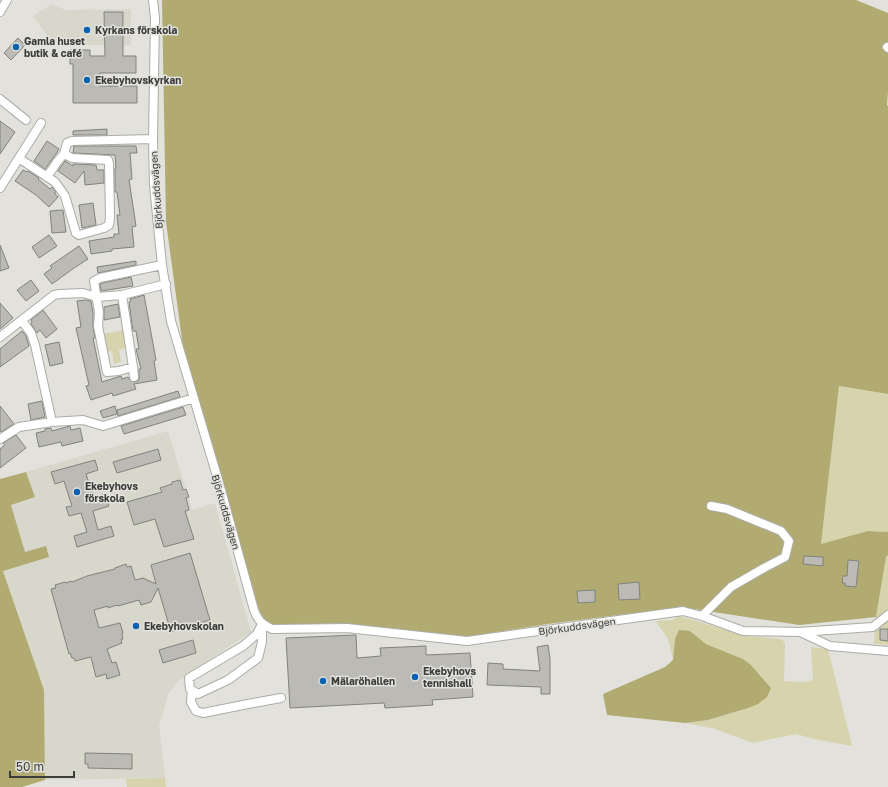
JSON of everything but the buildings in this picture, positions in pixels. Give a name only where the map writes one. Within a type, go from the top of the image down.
[{"type":"street","points":[[0,12],[8,0]]},
{"type":"street","name":"Björkuddsvägen","points":[[153,0],[155,18],[153,138],[154,186],[162,265],[171,321],[254,610],[257,618],[262,624],[272,629],[347,628],[467,642],[683,611],[702,616],[743,631],[799,632],[830,646],[888,651]]},
{"type":"street","points":[[0,99],[26,120]]},
{"type":"street","points":[[0,188],[41,124]]},
{"type":"street","name":"Björkuddsvägen","points":[[47,178],[64,154],[67,143],[72,141],[153,138]]},
{"type":"street","points":[[20,159],[55,182],[65,196],[76,234],[79,236],[104,228],[109,225],[110,217],[108,160],[85,160],[72,158],[64,154]]},
{"type":"street","points":[[133,367],[119,371],[107,372],[98,326],[99,313],[94,280],[162,265]]},
{"type":"street","points":[[0,337],[54,295],[83,293],[97,297],[122,295],[166,284]]},
{"type":"street","points":[[122,295],[134,377]]},
{"type":"street","points":[[22,320],[31,333],[35,345],[52,422]]},
{"type":"street","points":[[0,439],[19,427],[52,422],[83,420],[103,426],[194,398]]},
{"type":"street","points":[[702,616],[731,587],[785,557],[789,541],[781,531],[727,509],[711,506]]},
{"type":"street","points":[[799,632],[873,627],[888,614]]},
{"type":"street","points":[[262,624],[257,634],[243,646],[189,678],[190,689],[192,690],[191,702],[196,711],[203,713],[281,698]]},
{"type":"street","name":"Björkuddsvägen","points":[[192,690],[198,694],[228,680],[258,658],[262,642],[262,624]]},
{"type":"shaded area","points":[[162,0],[856,0],[888,13],[888,394],[839,386],[821,544],[868,531],[888,532],[888,555],[886,557],[876,617],[799,625],[681,607],[548,624],[465,637],[339,623],[276,626],[265,620],[258,609],[184,354],[166,222]]},
{"type":"shaded area","name":"Kyrkans förskola","points":[[52,4],[65,10],[131,9],[131,45],[54,45],[33,16]]},
{"type":"shaded area","points":[[125,330],[129,347],[119,350],[121,362],[114,364],[112,351],[107,352],[103,334]]},
{"type":"shaded area","points":[[839,386],[888,394],[888,532],[868,531],[821,545]]},
{"type":"shaded area","name":"Ekebyhovskolan","points":[[168,431],[192,510],[215,503],[251,632],[179,680],[168,694],[159,725],[165,778],[45,780],[44,690],[3,570],[49,556],[25,552],[11,504],[35,497],[26,472]]},
{"type":"shaded area","points":[[26,472],[35,497],[11,505],[25,552],[46,546],[49,557],[3,571],[44,690],[45,780],[22,787],[0,787],[0,479]]},
{"type":"shaded area","points":[[888,555],[888,645],[874,644],[876,617],[886,557]]},
{"type":"shaded area","points":[[680,616],[746,636],[782,639],[785,644],[784,681],[804,682],[813,680],[811,647],[828,649],[852,746],[796,734],[753,743],[712,728],[685,723],[709,720],[748,708],[771,688],[751,665],[743,659],[706,644],[690,631],[675,639],[673,659],[668,639],[656,621],[672,620]]},
{"type":"shaded area","points":[[679,630],[690,631],[706,644],[743,659],[751,665],[771,688],[767,697],[758,704],[748,708],[708,720],[685,723],[607,715],[603,694],[665,667],[673,660],[675,639]]},
{"type":"shaded area","points":[[165,778],[166,787],[127,787],[126,779]]},
{"type":"place","name":"Kyrkans förskola","points":[[87,30]]},
{"type":"place","name":"Gamla huset butik & café","points":[[16,47]]},
{"type":"place","name":"Ekebyhovskyrkan","points":[[87,80]]},
{"type":"place","name":"Ekebyhovs förskola","points":[[77,492]]},
{"type":"place","name":"Ekebyhovskolan","points":[[136,626]]},
{"type":"place","name":"Ekebyhovs tennishall","points":[[415,677]]},
{"type":"place","name":"Mälaröhallen","points":[[323,681]]}]
